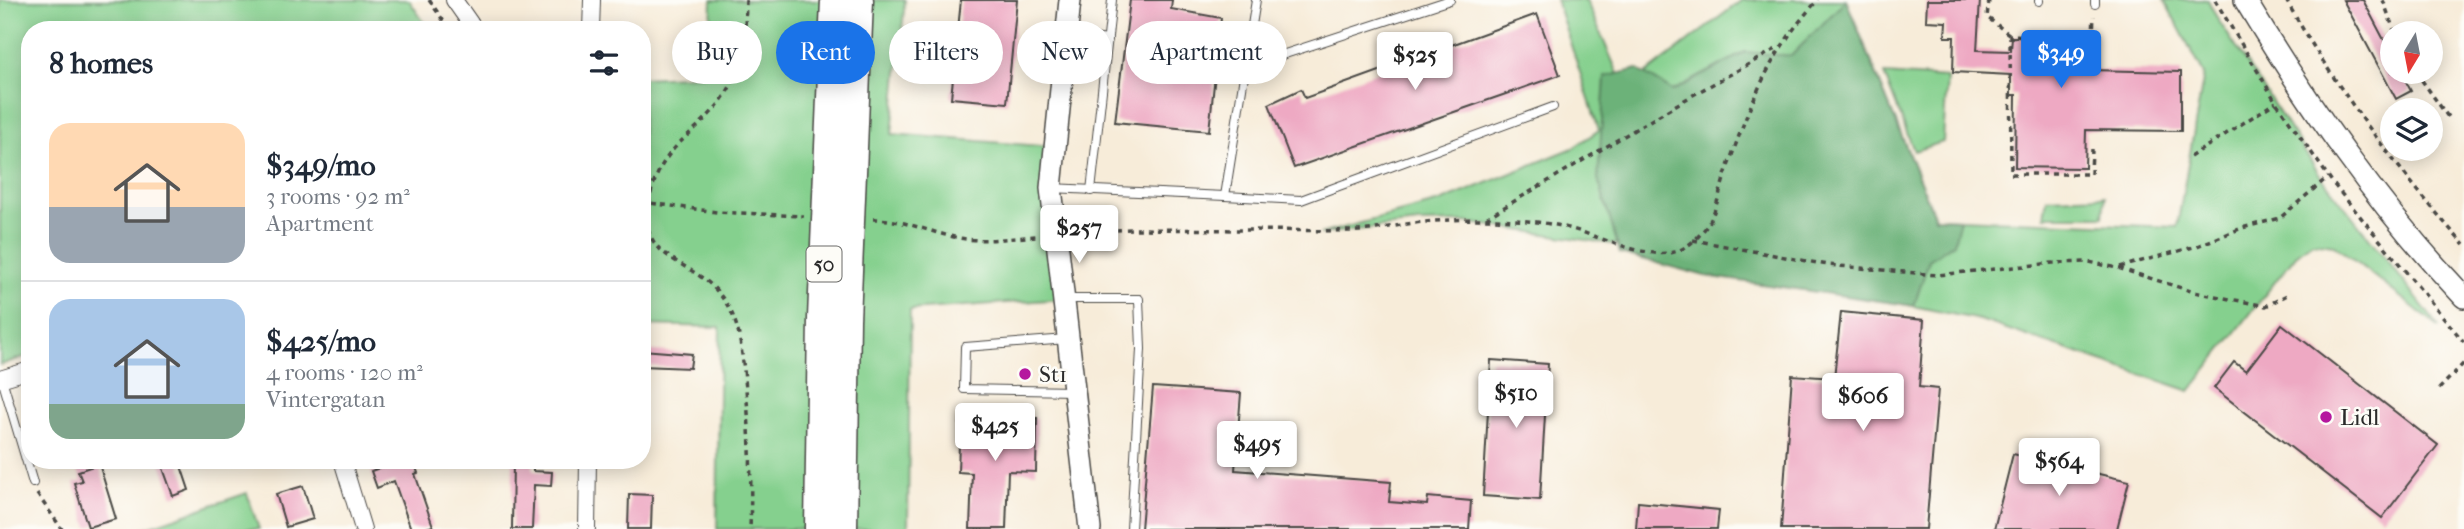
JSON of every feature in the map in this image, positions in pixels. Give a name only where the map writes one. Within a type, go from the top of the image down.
[{"type":"highway","name":"50","points":[[819,529],[822,318],[835,0]]},
{"type":"highway","name":"50","points":[[843,529],[846,320],[859,0]]},
{"type":"street","points":[[454,0],[469,21]]},
{"type":"street","points":[[591,21],[592,0]]},
{"type":"street","points":[[1068,21],[1070,0]]},
{"type":"street","points":[[2245,0],[2292,79],[2352,165],[2398,224],[2464,298]]},
{"type":"street","points":[[1061,84],[1051,188],[1054,234],[1090,529]]},
{"type":"street","points":[[1,379],[21,373]]},
{"type":"street","points":[[345,469],[363,529]]},
{"type":"street","points":[[587,529],[588,469]]},
{"type":"lane","points":[[1110,21],[1112,0]]},
{"type":"lane","points":[[1252,21],[1256,0]]},
{"type":"lane","points":[[1287,52],[1450,0]]},
{"type":"lane","points":[[1091,191],[1103,84]]},
{"type":"lane","points":[[1225,196],[1242,84]]},
{"type":"lane","points":[[1051,188],[1301,200],[1553,107]]},
{"type":"lane","points":[[1062,299],[1139,299],[1141,349],[1131,529]]},
{"type":"lane","points":[[1067,339],[965,347],[964,389],[1074,391]]},
{"type":"lane","points":[[1,379],[21,444]]},
{"type":"lane","points":[[29,469],[33,483]]},
{"type":"path","points":[[429,0],[444,21]]},
{"type":"path","points":[[651,194],[660,165],[673,148],[719,104],[734,80],[744,46],[746,0]]},
{"type":"path","points":[[863,218],[901,221],[970,240],[1133,229],[1356,231],[1422,222],[1483,220],[1557,225],[1643,251],[1661,254],[1678,252],[1693,240],[1711,218],[1744,121],[1767,68],[1780,47],[1818,0]]},
{"type":"path","points":[[1989,0],[1987,18],[2010,35],[2093,38]]},
{"type":"path","points":[[2215,0],[2276,102],[2328,177],[2383,248],[2464,342]]},
{"type":"path","points":[[2286,0],[2302,28],[2394,163],[2464,245]]},
{"type":"path","points":[[2383,0],[2391,21]]},
{"type":"path","points":[[2091,66],[2095,2]]},
{"type":"path","points":[[2010,35],[2011,174],[2091,174],[2092,149]]},
{"type":"path","points":[[1483,220],[1693,94],[1780,47]]},
{"type":"path","points":[[2425,84],[2448,117]]},
{"type":"path","points":[[2190,157],[2276,102]]},
{"type":"path","points":[[2118,268],[2280,219],[2328,177]]},
{"type":"path","points":[[651,204],[717,212],[813,216]]},
{"type":"path","points":[[651,237],[657,247],[715,288],[731,311],[736,324],[748,417],[750,529]]},
{"type":"path","points":[[1693,240],[1828,265],[1937,275],[2053,262],[2089,261],[2194,292],[2266,306],[2287,296]]},
{"type":"path","points":[[2440,389],[2464,363]]},
{"type":"path","points":[[33,483],[38,497],[62,529]]},
{"type":"green space","points":[[0,0],[409,0],[423,21],[21,21],[21,358],[0,365]]},
{"type":"green space","points":[[712,0],[905,0],[903,21],[889,21],[889,84],[897,84],[892,134],[1053,147],[1062,299],[910,310],[908,529],[717,529],[720,327],[651,325],[651,78],[672,77],[672,84],[762,84],[762,21],[711,21]]},
{"type":"green space","points":[[1556,0],[1586,0],[1625,90],[1742,0],[1846,0],[1935,218],[2177,227],[2204,74],[2164,0],[2208,0],[2217,18],[2320,175],[2440,328],[2334,245],[2312,242],[2296,255],[2190,391],[1980,320],[1626,246],[1465,222],[1419,223],[1320,234],[1440,202],[1573,148],[1599,130]]},
{"type":"green space","points":[[1846,0],[1935,218],[1960,219],[1954,243],[1929,260],[1914,306],[1705,276],[1620,253],[1598,179],[1605,77],[1637,69],[1673,91],[1745,52],[1791,56]]},
{"type":"green space","points":[[1884,74],[1947,78],[1943,142],[1914,151]]},
{"type":"green space","points":[[2105,196],[2103,216],[2044,216],[2047,198]]},
{"type":"green space","points":[[247,493],[259,529],[142,529]]},
{"type":"building","points":[[961,0],[1017,0],[1007,103],[951,98],[952,84],[1003,84],[1003,21],[959,21]]},
{"type":"building","points":[[1130,0],[1172,0],[1171,9],[1221,18],[1221,21],[1127,21]]},
{"type":"building","points":[[1927,0],[1980,0],[1977,50],[2011,51],[2012,37],[2088,38],[2088,70],[2181,72],[2181,131],[2086,130],[2085,168],[2015,167],[2016,95],[2011,95],[2011,75],[1953,72],[1954,37],[1945,37],[1946,22],[1926,21]]},
{"type":"building","points":[[2343,0],[2363,0],[2380,32],[2380,69]]},
{"type":"building","points":[[1537,14],[1560,75],[1294,168],[1269,104],[1301,89],[1305,98]]},
{"type":"building","points":[[1126,33],[1126,84],[1214,84],[1209,131],[1115,122]]},
{"type":"building","points":[[2388,84],[2407,84],[2411,91],[2395,98]]},
{"type":"building","points":[[1841,312],[1924,320],[1919,387],[1938,389],[1926,529],[1781,529],[1792,375],[1834,378]]},
{"type":"building","name":"Lidl","points":[[2282,324],[2438,445],[2382,518],[2214,388],[2234,362],[2246,371]]},
{"type":"building","points":[[651,351],[692,354],[690,368],[651,366]]},
{"type":"building","points":[[1491,360],[1548,364],[1540,500],[1483,496]]},
{"type":"building","points":[[1153,387],[1241,393],[1235,470],[1391,482],[1389,502],[1427,505],[1428,497],[1471,501],[1469,529],[1141,529]]},
{"type":"building","points":[[960,416],[1037,418],[1036,472],[1008,471],[1006,529],[970,529],[972,473],[958,472]]},
{"type":"building","points":[[2013,454],[2129,481],[2117,529],[1994,529]]},
{"type":"building","points":[[101,469],[116,519],[88,527],[74,483],[82,481],[78,471]]},
{"type":"building","points":[[163,469],[182,469],[189,490],[173,496]]},
{"type":"building","points":[[416,469],[418,473],[415,474],[433,526],[411,529],[394,481],[377,488],[371,471]]},
{"type":"building","points":[[513,469],[552,472],[551,486],[534,485],[532,529],[512,529]]},
{"type":"building","points":[[303,486],[313,519],[286,527],[276,494]]},
{"type":"building","points":[[629,494],[652,495],[651,529],[628,529]]},
{"type":"building","points":[[1638,502],[1719,510],[1717,529],[1636,529]]},
{"type":"place","name":"St1","points":[[1025,374]]},
{"type":"place","name":"Lidl","points":[[2326,417]]}]
